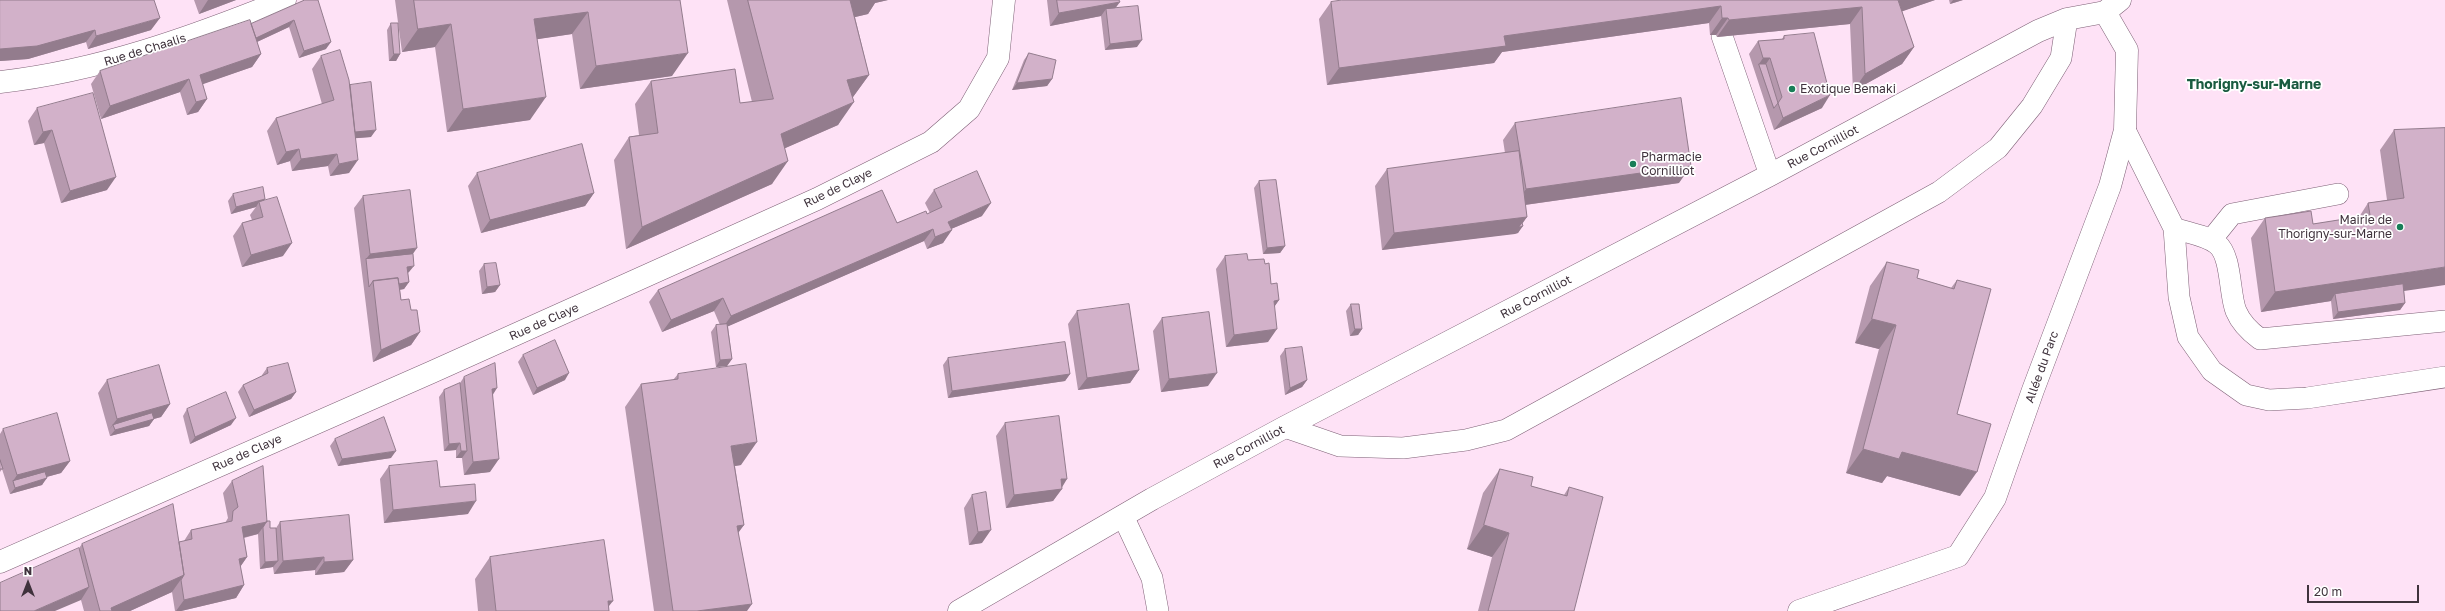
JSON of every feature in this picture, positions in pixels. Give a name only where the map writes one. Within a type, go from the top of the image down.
[{"type":"street","name":"Rue de Chaalis","points":[[0,82],[33,78],[90,67],[210,30],[284,0]]},
{"type":"street","name":"Rue de Claye","points":[[0,562],[432,372],[803,205],[931,142],[969,109],[998,58],[1004,0]]},
{"type":"street","name":"Rue Cornilliot","points":[[960,611],[1123,516],[1285,427],[1770,175],[2038,30],[2067,19],[2112,6]]},
{"type":"street","name":"Allée du Parc","points":[[1799,611],[1958,556],[1996,498],[2033,390],[2110,186],[2125,130],[2127,50],[2112,6]]},
{"type":"lane","points":[[1285,427],[1340,446],[1403,448],[1466,440],[1506,430],[1939,192],[1998,148],[2032,106],[2061,58],[2067,19]]},
{"type":"lane","points":[[1722,36],[1770,175]]},
{"type":"lane","points":[[2125,130],[2174,228],[2179,297],[2188,337],[2212,371],[2246,395],[2269,400],[2307,398],[2445,377]]},
{"type":"lane","points":[[2211,240],[2232,214],[2338,194]]},
{"type":"lane","points":[[2174,228],[2211,240],[2219,245],[2227,264],[2236,310],[2247,330],[2260,339],[2445,321]]},
{"type":"lane","points":[[1123,516],[1152,578],[1158,611]]},
{"type":"building","points":[[0,0],[154,0],[160,18],[96,36],[95,30],[37,46],[0,49]]},
{"type":"building","points":[[305,0],[318,0],[331,42],[304,51],[294,20],[256,38],[251,24]]},
{"type":"building","points":[[414,0],[680,0],[688,53],[596,66],[588,12],[534,19],[546,97],[463,109],[451,24],[418,29]]},
{"type":"building","points":[[748,0],[850,0],[869,75],[847,80],[854,102],[781,134],[788,161],[642,227],[629,137],[658,133],[651,81],[735,69],[740,103],[773,99]]},
{"type":"building","points":[[1057,0],[1119,0],[1120,2],[1059,13]]},
{"type":"building","points":[[1342,0],[1898,0],[1914,47],[1865,74],[1862,7],[1729,20],[1728,18],[1722,18],[1721,6],[1504,36],[1506,46],[1339,68],[1331,2]]},
{"type":"building","points":[[1138,6],[1142,40],[1110,44],[1106,9]]},
{"type":"building","points":[[250,20],[261,54],[200,75],[207,99],[196,102],[189,79],[110,106],[100,71]]},
{"type":"building","points":[[391,23],[398,23],[400,54],[394,54]]},
{"type":"building","name":"Exotique Bemaki","points":[[1814,33],[1830,95],[1783,118],[1778,103],[1782,97],[1770,58],[1763,58],[1758,41],[1784,39],[1784,36]]},
{"type":"building","points":[[340,50],[349,80],[358,160],[339,164],[337,154],[301,159],[299,149],[286,152],[276,118],[334,100],[321,56]]},
{"type":"building","points":[[1029,53],[1056,60],[1052,79],[1017,83]]},
{"type":"building","points":[[1759,64],[1766,64],[1778,103],[1774,108]]},
{"type":"building","points":[[371,82],[376,130],[355,132],[350,85]]},
{"type":"building","points":[[93,93],[116,177],[70,191],[52,130],[43,132],[37,108]]},
{"type":"building","points":[[1681,98],[1691,166],[1526,189],[1515,123]]},
{"type":"building","name":"Mairie de Thorigny-sur-Marne","points":[[2445,128],[2445,267],[2275,292],[2265,218],[2311,211],[2313,224],[2370,215],[2368,203],[2404,198],[2394,130]]},
{"type":"building","points":[[582,144],[594,193],[490,220],[477,173]]},
{"type":"building","points":[[1519,151],[1527,217],[1394,233],[1387,169]]},
{"type":"building","points":[[977,171],[991,203],[948,222],[952,230],[935,237],[933,229],[731,316],[723,298],[671,320],[658,290],[882,190],[897,223],[926,211],[927,214],[942,207],[934,190]]},
{"type":"building","points":[[1276,180],[1285,246],[1267,248],[1259,181]]},
{"type":"building","points":[[263,187],[265,199],[236,207],[233,194]]},
{"type":"building","points":[[410,190],[417,248],[370,254],[363,196]]},
{"type":"building","points":[[277,197],[292,243],[251,255],[242,223],[263,217],[259,202]]},
{"type":"building","points":[[413,254],[414,266],[407,267],[409,282],[399,284],[398,278],[373,281],[369,287],[366,259]]},
{"type":"building","points":[[1247,254],[1248,260],[1264,259],[1265,264],[1269,263],[1271,284],[1277,283],[1279,300],[1274,301],[1277,329],[1234,335],[1225,256]]},
{"type":"building","points":[[1887,262],[1919,270],[1917,278],[1954,289],[1957,280],[1991,289],[1957,414],[1991,424],[1977,472],[1902,452],[1899,459],[1863,449],[1896,325],[1872,319]]},
{"type":"building","points":[[496,263],[500,285],[487,287],[484,264]]},
{"type":"building","points":[[398,278],[401,300],[409,299],[411,310],[417,310],[420,332],[381,350],[373,281]]},
{"type":"building","points":[[2403,284],[2405,303],[2338,312],[2335,294]]},
{"type":"building","points":[[1129,304],[1139,370],[1087,378],[1077,311]]},
{"type":"building","points":[[1351,304],[1359,304],[1362,329],[1355,329]]},
{"type":"building","points":[[1209,312],[1217,373],[1169,379],[1162,318]]},
{"type":"building","points":[[727,324],[732,359],[720,360],[716,325]]},
{"type":"building","points":[[555,340],[569,373],[537,388],[523,355]]},
{"type":"building","points":[[1065,342],[1070,374],[952,391],[948,358]]},
{"type":"building","points":[[1302,347],[1307,380],[1290,388],[1285,349]]},
{"type":"building","points":[[288,363],[296,392],[254,410],[243,385],[268,373],[267,368]]},
{"type":"building","points":[[495,363],[497,388],[492,389],[499,459],[473,462],[464,377]]},
{"type":"building","points":[[746,364],[757,442],[731,446],[744,525],[737,526],[752,604],[697,611],[673,611],[641,384],[678,379],[678,374]]},
{"type":"building","points":[[159,365],[170,404],[117,419],[107,380]]},
{"type":"building","points":[[460,383],[467,451],[461,451],[460,443],[449,444],[444,390]]},
{"type":"building","points":[[226,392],[236,418],[195,437],[187,409]]},
{"type":"building","points":[[57,413],[70,461],[17,475],[3,429]]},
{"type":"building","points":[[152,413],[154,419],[115,430],[113,425]]},
{"type":"building","points":[[1059,416],[1067,479],[1061,479],[1062,489],[1014,495],[1005,423]]},
{"type":"building","points":[[384,417],[396,451],[342,459],[335,439]]},
{"type":"building","points":[[0,460],[3,469],[0,469]]},
{"type":"building","points":[[437,461],[440,487],[475,484],[476,501],[393,510],[389,466]]},
{"type":"building","points":[[263,466],[267,522],[242,527],[247,557],[239,559],[244,585],[184,600],[181,580],[184,575],[179,542],[192,539],[191,530],[232,521],[233,511],[238,507],[232,481]]},
{"type":"building","points":[[1500,469],[1533,477],[1531,486],[1567,496],[1569,487],[1603,497],[1574,611],[1488,611],[1509,533],[1484,525]]},
{"type":"building","points":[[45,472],[47,478],[15,488],[13,481]]},
{"type":"building","points":[[986,492],[991,530],[978,532],[972,495]]},
{"type":"building","points":[[173,504],[184,575],[111,608],[112,611],[100,611],[82,544]]},
{"type":"building","points":[[349,515],[353,560],[324,562],[324,557],[283,561],[280,522]]},
{"type":"building","points":[[267,521],[270,521],[270,528],[276,528],[278,561],[265,562],[263,528]]},
{"type":"building","points":[[604,540],[613,601],[608,601],[609,611],[496,611],[490,557]]},
{"type":"building","points":[[79,548],[89,587],[34,611],[0,611],[0,583]]},
{"type":"place","name":"Exotique Bemaki","points":[[1792,89]]},
{"type":"place","name":"Pharmacie Cornilliot","points":[[1633,164]]},
{"type":"place","name":"Mairie de Thorigny-sur-Marne","points":[[2400,227]]},
{"type":"district","name":"Thorigny-sur-Marne","points":[[2254,85]]}]
